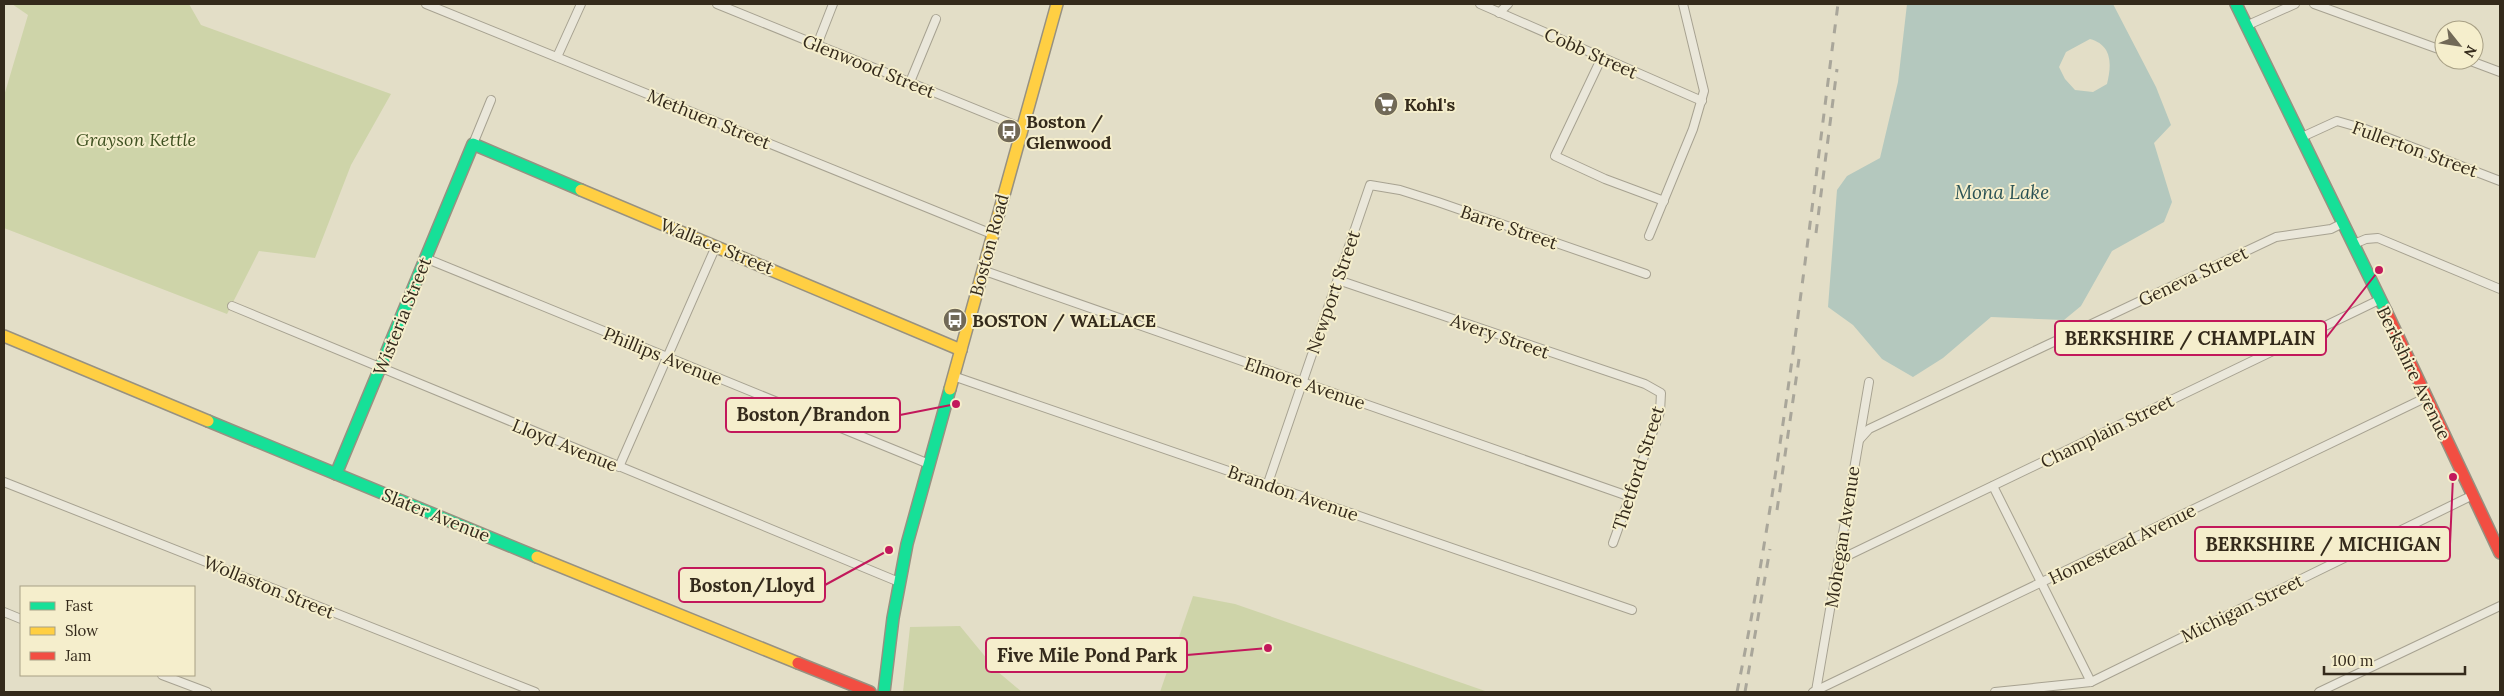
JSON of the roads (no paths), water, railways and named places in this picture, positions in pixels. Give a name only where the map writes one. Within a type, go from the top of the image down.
[{"type":"street","name":"Methuen Street","points":[[426,4],[992,234]]},
{"type":"street","points":[[557,57],[581,4]]},
{"type":"street","name":"Glenwood Street","points":[[719,4],[1022,128]]},
{"type":"street","points":[[817,45],[834,4]]},
{"type":"street","name":"Boston Road","points":[[884,692],[899,582],[960,350],[1057,4]]},
{"type":"street","name":"Cobb Street","points":[[1480,4],[1702,101]]},
{"type":"street","points":[[1499,13],[1508,4]]},
{"type":"street","points":[[1649,236],[1702,101],[1704,91],[1683,4]]},
{"type":"street","name":"Berkshire Avenue","points":[[2236,4],[2248,25],[2354,244],[2500,553]]},
{"type":"street","points":[[2248,25],[2295,4]]},
{"type":"street","points":[[2314,4],[2434,47]]},
{"type":"street","points":[[910,82],[936,19]]},
{"type":"street","points":[[1602,57],[1555,156],[1605,179],[1664,201]]},
{"type":"street","points":[[2484,66],[2500,72]]},
{"type":"street","points":[[473,144],[492,100]]},
{"type":"street","name":"Fullerton Street","points":[[2302,137],[2337,121],[2365,129],[2500,181]]},
{"type":"street","name":"Wisteria Street","points":[[336,474],[473,144]]},
{"type":"street","name":"Wallace Street","points":[[473,144],[960,350]]},
{"type":"street","name":"Barre Street","points":[[1370,186],[1389,188],[1438,202],[1646,274]]},
{"type":"street","name":"Newport Street","points":[[1268,483],[1301,382],[1370,186]]},
{"type":"street","name":"Geneva Street","points":[[1860,439],[1869,429],[2276,237],[2332,228],[2343,223]]},
{"type":"street","points":[[2354,244],[2366,239],[2378,238],[2500,289]]},
{"type":"street","points":[[620,467],[716,246]]},
{"type":"street","name":"Phillips Avenue","points":[[425,258],[668,359],[929,464]]},
{"type":"street","name":"Elmore Avenue","points":[[982,270],[1628,496]]},
{"type":"street","name":"Avery Street","points":[[1338,280],[1645,384],[1662,393]]},
{"type":"street","name":"Champlain Street","points":[[1838,566],[1849,555],[2379,300]]},
{"type":"street","name":"Lloyd Avenue","points":[[232,306],[899,582]]},
{"type":"street","name":"Slater Avenue","points":[[4,336],[870,692]]},
{"type":"street","name":"Brandon Avenue","points":[[953,376],[1632,610]]},
{"type":"street","name":"Mohegan Avenue","points":[[1816,692],[1838,566],[1854,458],[1860,439],[1869,382]]},
{"type":"street","name":"Thetford Street","points":[[1614,543],[1628,496],[1660,412],[1662,393]]},
{"type":"street","name":"Homestead Avenue","points":[[1816,692],[2427,397]]},
{"type":"street","name":"Wollaston Street","points":[[4,482],[535,692]]},
{"type":"street","points":[[1993,486],[2091,682],[1995,692]]},
{"type":"street","name":"Michigan Street","points":[[2091,682],[2473,495]]},
{"type":"street","points":[[2320,692],[2500,606]]},
{"type":"street","points":[[4,612],[20,619]]},
{"type":"street","points":[[165,676],[207,692]]},
{"type":"water","name":"Mona Lake","points":[[1907,4],[2113,4],[2156,87],[2171,125],[2154,143],[2172,202],[2164,222],[2112,251],[2081,306],[2064,320],[1991,317],[1943,358],[1913,377],[1882,359],[1853,325],[1828,307],[1837,190],[1847,176],[1880,158],[1898,82]],"holes":[[[2090,39],[2103,46],[2109,56],[2110,69],[2107,84],[2093,92],[2075,90],[2065,79],[2059,67],[2066,52]]]},
{"type":"railway","points":[[1737,692],[1768,521],[1794,349],[1838,4]]},
{"type":"railway","points":[[1816,233],[1837,69]]},
{"type":"railway","points":[[1777,510],[1799,359]]},
{"type":"railway","points":[[1745,692],[1770,549]]},
{"type":"place","name":"Kohl's","points":[[1386,104]]},
{"type":"place","name":"Boston / Glenwood","points":[[1009,131]]},
{"type":"place","name":"BERKSHIRE / CHAMPLAIN","points":[[2379,270]]},
{"type":"place","name":"BOSTON / WALLACE","points":[[955,320]]},
{"type":"place","name":"Boston/Brandon","points":[[956,404]]},
{"type":"place","name":"BERKSHIRE / MICHIGAN","points":[[2453,477]]},
{"type":"place","name":"Boston/Lloyd","points":[[889,550]]},
{"type":"place","name":"Five Mile Pond Park","points":[[1268,648]]},
{"type":"park label","name":"Grayson Kettle","points":[[136,139]]}]
